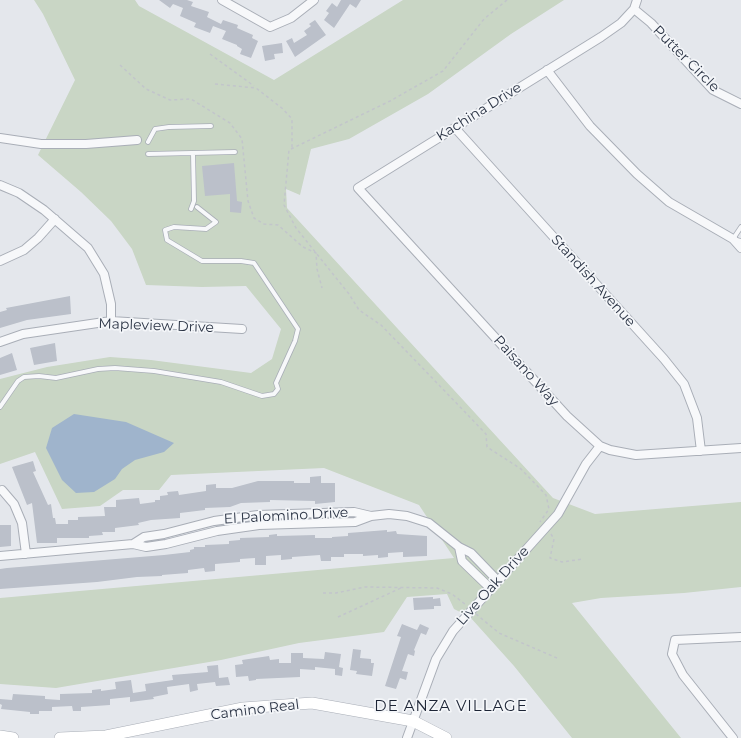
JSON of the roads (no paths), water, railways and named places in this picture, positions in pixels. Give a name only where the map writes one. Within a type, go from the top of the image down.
[{"type":"main road","name":"Camino Real","points":[[60,738],[106,736],[243,708],[312,703],[413,721],[446,738]]},
{"type":"main road","points":[[0,736],[13,738]]},
{"type":"street","points":[[222,0],[270,27],[291,18],[314,0]]},
{"type":"street","points":[[634,9],[637,0]]},
{"type":"street","name":"Kachina Drive","points":[[358,188],[601,37],[621,23],[634,9]]},
{"type":"street","name":"Putter Circle","points":[[634,9],[651,23],[713,90],[741,104]]},
{"type":"street","points":[[547,70],[590,126],[637,174],[669,202],[737,240],[741,248]]},
{"type":"street","name":"Standish Avenue","points":[[455,128],[664,359],[684,384],[697,418],[701,451]]},
{"type":"street","points":[[0,138],[41,144],[86,144],[137,140]]},
{"type":"street","points":[[0,185],[29,199],[55,219],[88,248],[99,265],[108,289],[111,321]]},
{"type":"street","name":"Paisano Way","points":[[358,188],[567,416],[600,446],[610,450],[636,455],[741,448]]},
{"type":"street","points":[[0,261],[24,250],[38,238],[55,219]]},
{"type":"street","name":"Mapleview Drive","points":[[0,342],[23,334],[111,321],[242,329]]},
{"type":"street","name":"Live Oak Drive","points":[[407,738],[436,659],[453,631],[558,514],[586,464],[600,446]]},
{"type":"street","points":[[2,490],[14,504],[22,523],[26,554]]},
{"type":"street","name":"El Palomino Drive","points":[[0,556],[133,544],[146,547],[166,544],[217,531],[259,525],[355,522],[371,516],[389,514],[407,516],[429,523],[459,547],[476,557],[498,581]]},
{"type":"street","points":[[459,547],[462,561],[490,589]]},
{"type":"street","points":[[467,566],[476,557]]},
{"type":"street","points":[[733,738],[683,675],[672,654],[675,640],[741,637]]},
{"type":"lane","points":[[148,142],[155,129],[169,127],[211,126]]},
{"type":"lane","points":[[148,154],[235,152]]},
{"type":"lane","points":[[191,210],[194,201],[193,153]]},
{"type":"lane","points":[[0,407],[18,381],[24,377],[39,376],[56,378],[98,369],[115,368],[154,371],[221,382],[262,396],[274,394],[278,388],[276,383],[295,341],[298,329],[254,263],[202,261],[167,240],[165,230],[174,227],[206,229],[216,222],[197,207]]},
{"type":"lane","points":[[737,240],[741,227]]},
{"type":"water","points":[[74,414],[126,422],[174,443],[164,452],[135,460],[122,469],[115,479],[94,492],[76,493],[62,480],[46,448],[52,428]]},
{"type":"district","name":"DE ANZA VILLAGE","points":[[451,707]]}]
